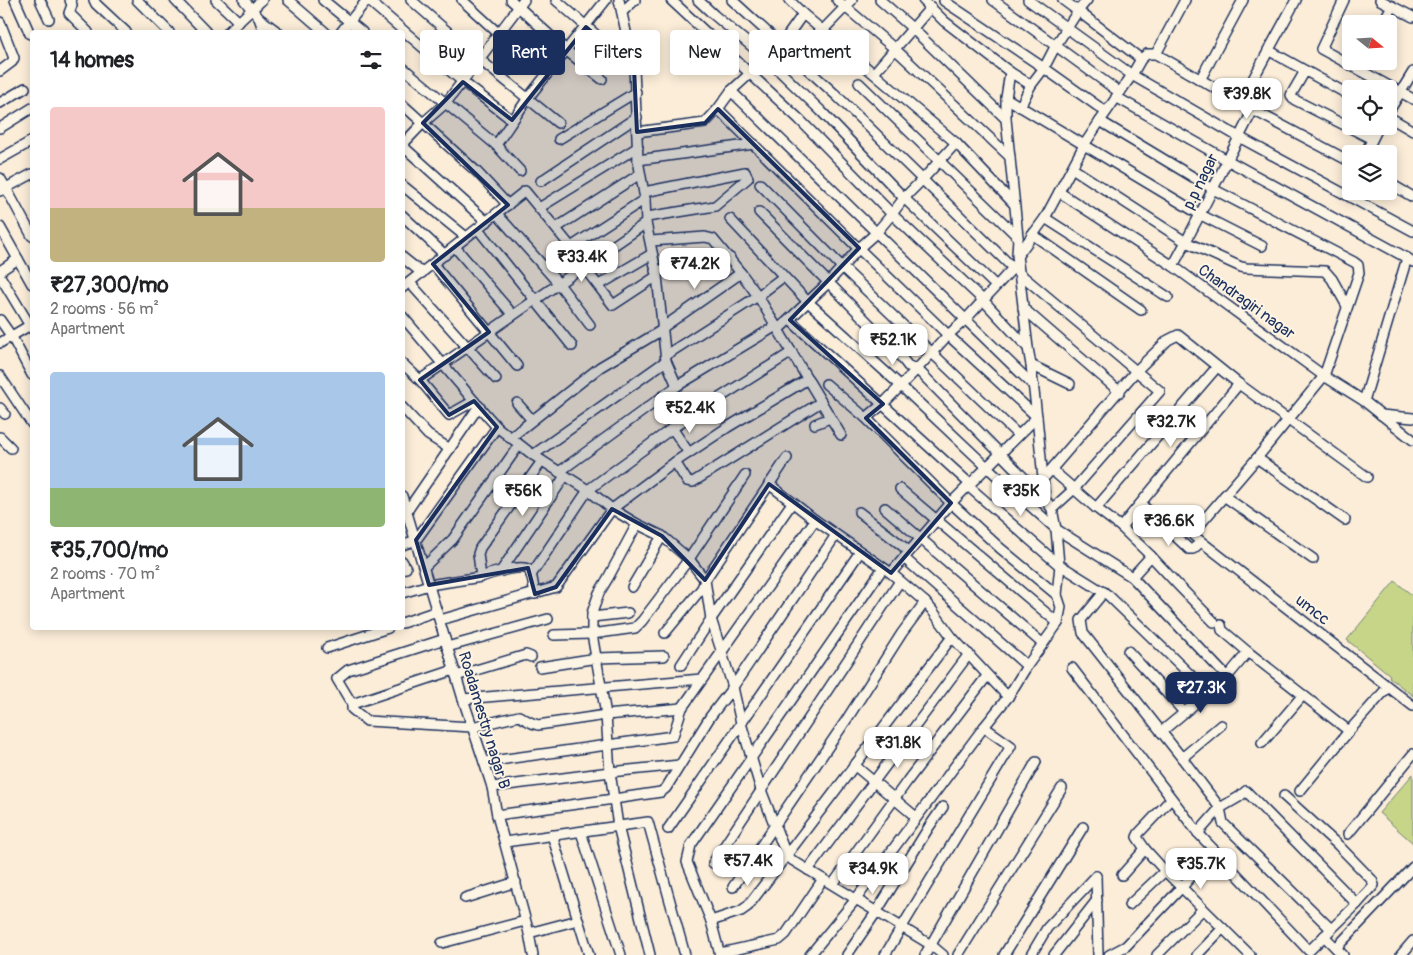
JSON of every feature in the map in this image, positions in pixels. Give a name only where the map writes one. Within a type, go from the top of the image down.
[{"type":"street","points":[[15,0],[30,34]]},
{"type":"street","points":[[40,0],[49,19]]},
{"type":"street","points":[[70,0],[72,5],[69,13],[86,30]]},
{"type":"street","points":[[94,0],[124,30]]},
{"type":"street","points":[[137,0],[167,30]]},
{"type":"street","points":[[175,0],[204,30]]},
{"type":"street","points":[[216,0],[239,22]]},
{"type":"street","points":[[244,0],[259,18],[263,30]]},
{"type":"street","points":[[230,30],[262,0]]},
{"type":"street","points":[[288,0],[323,30]]},
{"type":"street","points":[[323,0],[359,30]]},
{"type":"street","points":[[343,30],[368,0],[403,30]]},
{"type":"street","points":[[411,0],[446,30]]},
{"type":"street","points":[[462,0],[495,30]]},
{"type":"street","points":[[556,0],[590,30]]},
{"type":"street","points":[[619,0],[626,30]]},
{"type":"street","points":[[622,12],[635,0]]},
{"type":"street","points":[[671,0],[749,73]]},
{"type":"street","points":[[698,0],[749,44]]},
{"type":"street","points":[[732,0],[765,30]]},
{"type":"street","points":[[789,0],[823,30],[852,0]]},
{"type":"street","points":[[837,0],[895,49],[1010,157]]},
{"type":"street","points":[[880,0],[912,28],[1006,119]]},
{"type":"street","points":[[923,0],[944,21],[1010,72],[1031,85]]},
{"type":"street","points":[[874,73],[912,28],[945,0],[1106,112]]},
{"type":"street","points":[[993,0],[1056,45],[1118,95],[1227,160],[1410,260],[1364,400]]},
{"type":"street","points":[[1028,0],[1132,75],[1239,137],[1413,231]]},
{"type":"street","points":[[1063,0],[1141,59]]},
{"type":"street","points":[[1020,107],[1031,85],[1044,68],[1056,45],[1087,0]]},
{"type":"street","points":[[1156,54],[1185,0]]},
{"type":"street","points":[[1200,80],[1243,0]]},
{"type":"street","points":[[1240,103],[1296,0]]},
{"type":"street","points":[[1342,58],[1321,49],[1344,0]]},
{"type":"street","points":[[1380,0],[1413,17]]},
{"type":"street","points":[[567,51],[603,1]]},
{"type":"street","points":[[500,30],[518,2],[567,51],[602,79]]},
{"type":"street","points":[[1387,15],[1392,6]]},
{"type":"street","points":[[792,30],[803,14]]},
{"type":"street","points":[[259,18],[275,30]]},
{"type":"street","points":[[0,22],[4,42],[14,58],[12,62],[0,71]]},
{"type":"street","points":[[405,32],[463,82],[512,120]]},
{"type":"street","points":[[483,54],[493,40]]},
{"type":"street","points":[[1268,50],[1342,91]]},
{"type":"street","points":[[1017,255],[1044,218],[1084,145],[1141,59],[1147,54],[1156,54],[1240,103],[1342,157]]},
{"type":"street","points":[[483,62],[558,123]]},
{"type":"street","points":[[405,69],[496,145],[520,172]]},
{"type":"street","points":[[869,69],[956,142],[1014,204]]},
{"type":"street","points":[[1305,70],[1291,95],[1293,99],[1372,139]]},
{"type":"street","points":[[1367,70],[1413,99]]},
{"type":"street","points":[[1010,72],[1006,98],[1006,119],[1018,237],[1016,270],[1034,386],[1045,500]]},
{"type":"street","points":[[1397,97],[1413,72]]},
{"type":"street","points":[[405,141],[446,103],[468,75]]},
{"type":"street","points":[[496,145],[546,75]]},
{"type":"street","points":[[635,75],[638,160],[646,220],[656,274],[666,358],[677,386]]},
{"type":"street","points":[[637,132],[705,123],[731,91],[749,75]]},
{"type":"street","points":[[751,75],[799,120],[892,214],[983,300],[1028,348]]},
{"type":"street","points":[[784,75],[821,111],[904,198],[996,286]]},
{"type":"street","points":[[814,75],[1016,270],[1160,391],[1074,489],[1052,509]]},
{"type":"street","points":[[859,83],[1018,237]]},
{"type":"street","points":[[0,103],[25,88]]},
{"type":"street","points":[[731,91],[1034,386]]},
{"type":"street","points":[[559,139],[636,92]]},
{"type":"street","points":[[1006,98],[1201,215],[1262,246]]},
{"type":"street","points":[[405,107],[477,172],[508,205]]},
{"type":"street","points":[[0,128],[30,109]]},
{"type":"street","points":[[718,109],[948,335],[1037,417]]},
{"type":"street","name":"p.p nagar","points":[[1173,266],[1201,215],[1253,110]]},
{"type":"street","points":[[541,181],[637,118]]},
{"type":"street","points":[[1100,121],[1213,189],[1354,262],[1358,265],[1359,273],[1324,376],[1196,529],[1198,539],[1193,549],[1189,549],[1141,504]]},
{"type":"street","points":[[1397,122],[1413,132]]},
{"type":"street","points":[[1369,145],[1374,135]]},
{"type":"street","points":[[0,158],[30,142]]},
{"type":"street","points":[[501,571],[562,474],[677,386],[776,326],[781,327],[790,320],[876,232],[904,198],[956,142]]},
{"type":"street","points":[[638,160],[754,144]]},
{"type":"street","points":[[405,147],[487,222]]},
{"type":"street","points":[[539,208],[638,147]]},
{"type":"street","points":[[1072,168],[1186,242],[1246,268],[1325,271],[1348,306]]},
{"type":"street","points":[[420,380],[559,284],[646,220],[715,206],[748,178],[744,172],[644,196],[571,247]]},
{"type":"street","points":[[556,228],[640,174]]},
{"type":"street","points":[[3,189],[30,176]]},
{"type":"street","points":[[0,178],[3,189],[30,233]]},
{"type":"street","points":[[760,184],[842,267],[1018,435]]},
{"type":"street","points":[[405,187],[466,237]]},
{"type":"street","points":[[1397,188],[1413,197]]},
{"type":"street","points":[[496,379],[468,347],[406,286],[525,191],[571,247],[613,305],[656,274],[730,258]]},
{"type":"street","name":"Chandragiri nagar","points":[[1059,192],[1173,266],[1324,376],[1364,400],[1413,440]]},
{"type":"street","points":[[759,212],[898,353],[908,366],[917,369],[1045,500],[1052,509],[1059,565],[1057,595],[1061,607],[1058,622],[1008,697],[856,898],[810,955]]},
{"type":"street","points":[[497,214],[559,284],[590,325]]},
{"type":"street","points":[[405,218],[445,255]]},
{"type":"street","points":[[1044,218],[1168,297]]},
{"type":"street","points":[[730,220],[808,301],[1056,529],[1132,577],[1227,677]]},
{"type":"street","points":[[0,227],[30,280]]},
{"type":"street","points":[[478,229],[572,346]]},
{"type":"street","points":[[1032,234],[1141,310]]},
{"type":"street","points":[[651,241],[710,237],[713,239],[730,258],[758,296],[841,435]]},
{"type":"street","points":[[455,247],[513,316]]},
{"type":"street","points":[[599,286],[652,254]]},
{"type":"street","points":[[0,271],[18,258]]},
{"type":"street","points":[[405,259],[422,273]]},
{"type":"street","points":[[433,264],[517,366]]},
{"type":"street","points":[[866,418],[883,404],[996,286],[1016,270]]},
{"type":"street","points":[[510,438],[600,367],[662,329],[741,273]]},
{"type":"street","points":[[0,276],[30,323]]},
{"type":"street","points":[[533,455],[666,358],[784,277]]},
{"type":"street","points":[[1023,308],[1120,392]]},
{"type":"street","points":[[405,319],[476,404],[510,438],[542,462],[588,490],[612,509],[662,536],[689,559],[705,580],[711,619],[733,687],[751,758],[761,790],[787,856],[931,945],[943,955]]},
{"type":"street","points":[[0,320],[12,337],[30,371]]},
{"type":"street","points":[[790,320],[1059,565],[1104,592],[1208,692]]},
{"type":"street","points":[[0,343],[30,327]]},
{"type":"street","points":[[1043,479],[1120,392],[1136,371],[1168,340],[1178,336],[1239,384],[1367,477]]},
{"type":"street","points":[[531,575],[588,490],[675,426],[792,352]]},
{"type":"street","points":[[1031,365],[1070,384]]},
{"type":"street","points":[[405,366],[420,380],[449,415],[476,404]]},
{"type":"street","points":[[1096,508],[1217,367]]},
{"type":"street","points":[[0,376],[30,421]]},
{"type":"street","points":[[405,622],[535,594],[556,587],[612,509],[675,462],[728,427],[808,379]]},
{"type":"street","points":[[826,384],[866,418],[951,503],[1000,548],[1057,595]]},
{"type":"street","points":[[1121,527],[1239,384]]},
{"type":"street","points":[[662,397],[689,453]]},
{"type":"street","points":[[675,462],[687,481],[693,482],[821,402]]},
{"type":"street","points":[[407,511],[450,449],[476,404]]},
{"type":"street","points":[[517,404],[532,420]]},
{"type":"street","points":[[405,410],[428,435],[450,449]]},
{"type":"street","points":[[1381,415],[1413,417]]},
{"type":"street","points":[[822,879],[786,934],[779,940],[720,954],[711,921],[687,862],[692,845],[751,758],[887,571],[907,555],[951,503],[1037,417]]},
{"type":"street","points":[[815,424],[830,418]]},
{"type":"street","points":[[405,544],[416,540],[497,427]]},
{"type":"street","points":[[0,437],[11,448]]},
{"type":"street","points":[[424,567],[453,539],[520,444]]},
{"type":"street","points":[[666,633],[702,588],[705,580],[787,458]]},
{"type":"street","points":[[1257,458],[1344,520]]},
{"type":"street","points":[[481,577],[478,554],[480,548],[542,462]]},
{"type":"street","points":[[1052,470],[1121,527],[1222,630],[1349,731]]},
{"type":"street","points":[[554,635],[592,634],[635,628],[689,559],[745,475]]},
{"type":"street","points":[[769,484],[815,520],[887,571],[925,602],[952,637],[1008,697]]},
{"type":"street","points":[[900,488],[1058,622]]},
{"type":"street","points":[[1224,496],[1313,559]]},
{"type":"street","points":[[681,665],[792,503]]},
{"type":"street","name":"Roadamestry nagar B","points":[[405,505],[463,699],[492,787],[497,815],[529,933],[530,954]]},
{"type":"street","points":[[885,508],[1042,644]]},
{"type":"street","points":[[859,512],[1027,666]]},
{"type":"street","points":[[484,762],[673,736],[682,708],[815,520]]},
{"type":"street","points":[[637,524],[599,593],[592,614],[592,634],[606,716],[610,772],[618,826],[650,955]]},
{"type":"street","points":[[497,815],[661,792],[666,788],[710,717],[733,687],[836,535]]},
{"type":"street","points":[[632,587],[662,536]]},
{"type":"street","name":"umcc","points":[[1198,539],[1413,706]]},
{"type":"street","points":[[668,828],[860,552]]},
{"type":"street","points":[[1132,577],[1151,556]]},
{"type":"street","points":[[405,592],[481,577],[501,571],[525,568],[529,570],[531,575],[535,594]]},
{"type":"street","points":[[713,863],[900,581]]},
{"type":"street","points":[[1104,592],[1081,620],[1083,633],[1220,808],[1224,823],[1331,929]]},
{"type":"street","points":[[733,886],[847,719],[902,632],[925,602]]},
{"type":"street","points":[[592,617],[628,613]]},
{"type":"street","points":[[548,620],[446,643],[348,670],[337,679],[352,704],[352,709],[367,721],[472,727],[519,716],[526,719],[529,723],[538,725],[682,708]]},
{"type":"street","points":[[327,648],[382,630]]},
{"type":"street","points":[[711,921],[748,906],[952,637]]},
{"type":"street","points":[[1128,651],[1184,712]]},
{"type":"street","points":[[1161,732],[1227,677],[1248,652]]},
{"type":"street","points":[[808,870],[969,654]]},
{"type":"street","points":[[352,704],[455,673],[526,655],[531,657]]},
{"type":"street","points":[[540,667],[597,658],[664,656]]},
{"type":"street","points":[[1072,668],[1198,833],[1307,953],[1357,904],[1374,884],[1338,845],[1284,796]]},
{"type":"street","points":[[833,884],[987,676]]},
{"type":"street","points":[[463,699],[702,679]]},
{"type":"street","points":[[1300,791],[1388,687]]},
{"type":"street","points":[[1262,743],[1303,694]]},
{"type":"street","points":[[1182,758],[1221,726]]},
{"type":"street","points":[[885,955],[1011,746],[984,727]]},
{"type":"street","points":[[1348,834],[1413,754]]},
{"type":"street","points":[[925,955],[1036,762]]},
{"type":"street","points":[[492,787],[680,765]]},
{"type":"street","points":[[854,765],[916,817]]},
{"type":"street","points":[[958,955],[1062,788]]},
{"type":"street","points":[[1198,833],[1220,808],[1246,791],[1357,904]]},
{"type":"street","points":[[1171,799],[1137,837],[1165,871],[1223,928],[1244,953]]},
{"type":"street","points":[[847,955],[943,807]]},
{"type":"street","points":[[505,842],[648,822],[685,955]]},
{"type":"street","points":[[1004,955],[1082,827]]},
{"type":"street","points":[[581,832],[621,955]]},
{"type":"street","points":[[552,835],[589,955]]},
{"type":"street","points":[[1122,874],[1145,849]]},
{"type":"street","points":[[1109,955],[1123,952],[1126,946],[1214,850]]},
{"type":"street","points":[[1336,948],[1413,867]]},
{"type":"street","points":[[1129,905],[1165,871]]},
{"type":"street","points":[[1031,955],[1047,928],[1096,876],[1096,953]]},
{"type":"street","points":[[465,898],[516,882]]},
{"type":"street","points":[[1054,955],[1097,900]]},
{"type":"street","points":[[1157,955],[1203,909]]},
{"type":"street","points":[[529,933],[578,920]]},
{"type":"street","points":[[442,943],[525,921]]},
{"type":"street","points":[[1197,955],[1223,928]]},
{"type":"street","points":[[1324,936],[1343,955]]},
{"type":"street","points":[[1401,955],[1413,941]]},
{"type":"highlighted area","points":[[586,27],[634,68],[637,132],[705,123],[718,109],[859,248],[790,320],[883,404],[866,418],[951,503],[891,573],[769,484],[705,580],[662,536],[612,509],[556,587],[535,594],[528,568],[429,585],[416,540],[497,427],[474,401],[449,415],[420,380],[489,332],[433,264],[508,205],[423,123],[463,82],[512,120]]},
{"type":"green space","points":[[1395,581],[1413,596],[1413,696],[1347,640]]},
{"type":"green space","points":[[1413,774],[1413,843],[1379,813]]}]
